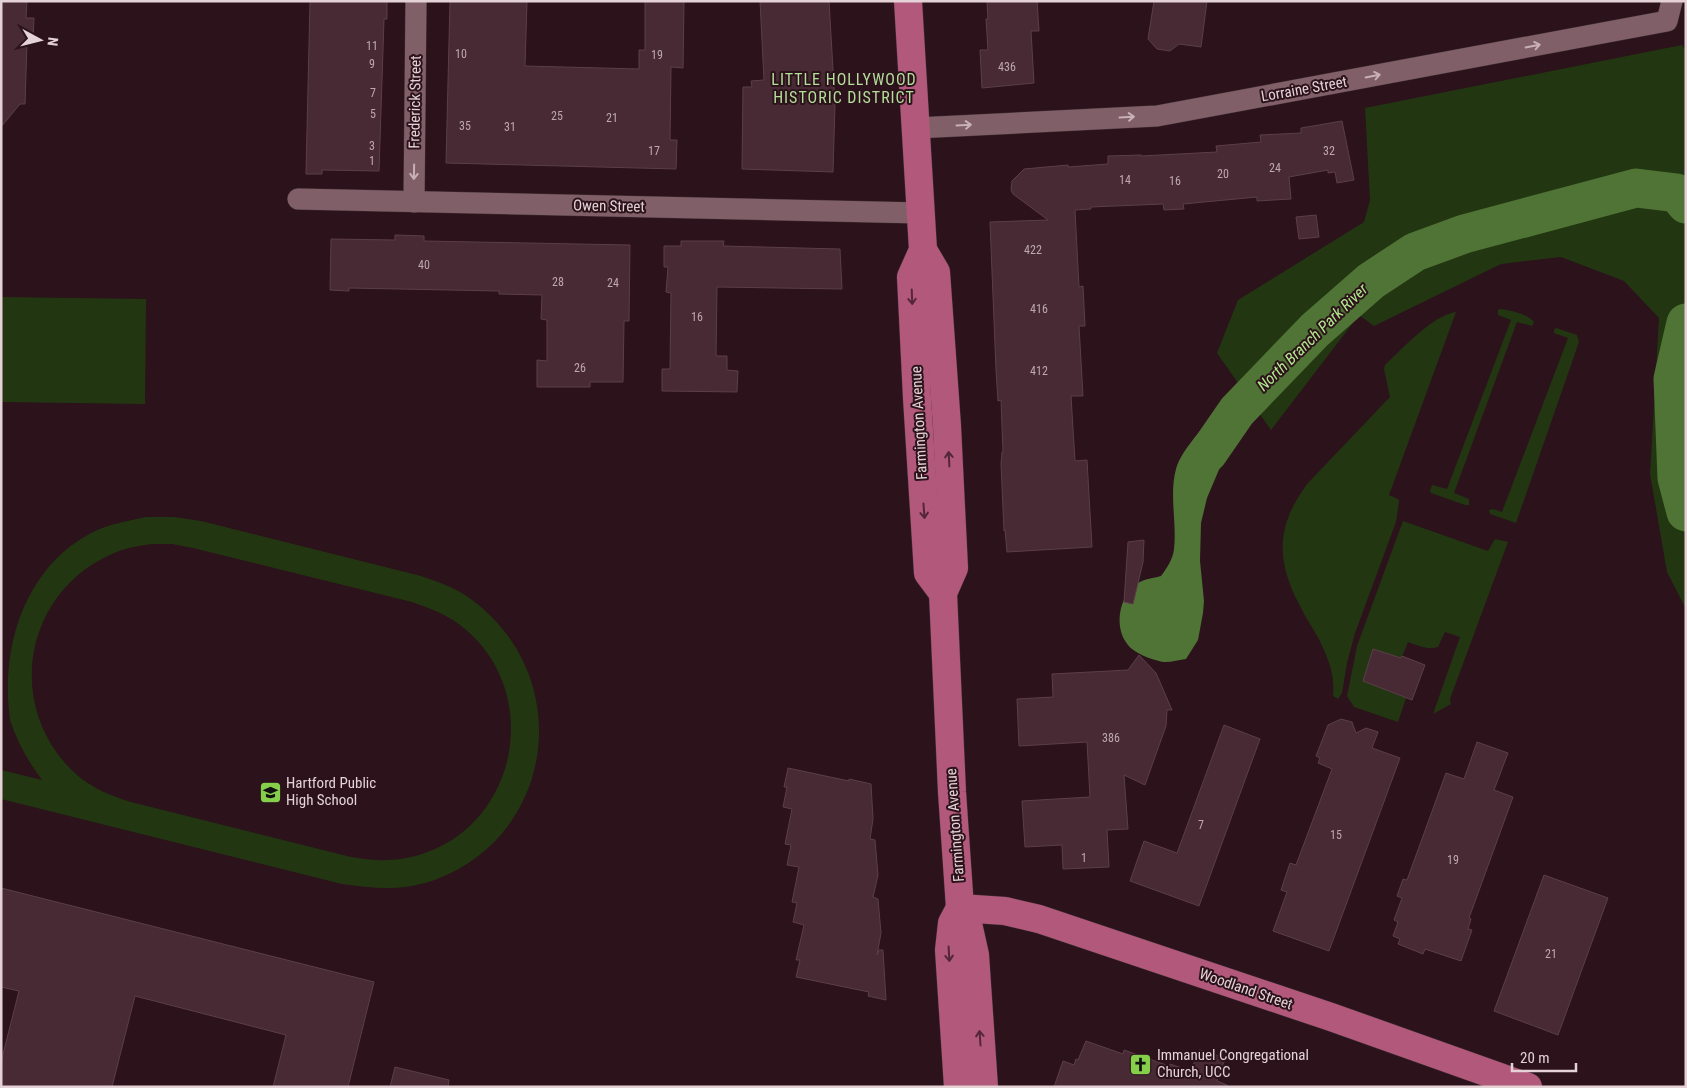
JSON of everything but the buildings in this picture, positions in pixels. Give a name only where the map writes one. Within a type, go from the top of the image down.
[{"type":"main road","name":"Farmington Avenue","points":[[908,1],[923,250],[911,278],[928,573],[943,593],[952,792],[960,908],[967,919],[975,955],[984,1087]]},
{"type":"main road","name":"Farmington Avenue","points":[[958,1087],[949,950],[952,923],[960,908]]},
{"type":"main road","name":"Woodland Street","points":[[960,908],[1005,911],[1039,919],[1528,1087]]},
{"type":"street","name":"Frederick Street","points":[[414,202],[416,1]]},
{"type":"street","name":"Lorraine Street","points":[[916,128],[1157,116],[1668,21],[1672,1]]},
{"type":"street","name":"Owen Street","points":[[298,199],[920,213]]},
{"type":"shaded area","points":[[1682,45],[1686,51],[1686,609],[1667,572],[1650,474],[1659,318],[1624,281],[1561,257],[1501,264],[1374,326],[1359,315],[1271,430],[1217,353],[1238,300],[1364,222],[1370,200],[1365,108]]},
{"type":"shaded area","points":[[1,297],[146,299],[145,404],[1,402]]},
{"type":"shaded area","points":[[1498,310],[1514,311],[1534,322],[1532,326],[1517,322],[1454,493],[1469,499],[1469,505],[1465,505],[1430,491],[1432,485],[1447,489],[1511,320],[1498,315]]},
{"type":"shaded area","points":[[1456,312],[1389,495],[1399,501],[1396,522],[1355,633],[1342,693],[1338,699],[1333,696],[1331,668],[1326,655],[1299,604],[1286,571],[1283,556],[1285,527],[1290,513],[1308,483],[1390,397],[1384,369],[1385,365],[1428,326],[1447,314]]},
{"type":"shaded area","points":[[1556,328],[1577,335],[1579,342],[1516,523],[1490,514],[1489,510],[1493,509],[1502,512],[1568,338],[1554,333]]},
{"type":"shaded area","points":[[1226,401],[1237,411],[1244,427],[1229,446],[1207,498],[1201,523],[1200,561],[1204,601],[1198,640],[1186,659],[1162,662],[1134,651],[1128,645],[1123,638],[1121,630],[1120,612],[1126,595],[1132,588],[1140,582],[1161,576],[1169,563],[1174,549],[1173,489],[1176,469],[1190,443]]},
{"type":"shaded area","points":[[146,517],[174,517],[201,521],[421,576],[454,589],[472,600],[506,633],[528,672],[538,714],[537,756],[525,797],[502,833],[468,863],[425,883],[415,886],[373,888],[342,884],[1,799],[1,770],[42,780],[23,751],[16,736],[10,720],[8,692],[9,664],[14,638],[22,612],[34,588],[49,567],[68,548],[91,533],[111,525]],"holes":[[[152,544],[172,544],[412,602],[453,620],[482,646],[501,678],[510,713],[509,749],[500,783],[481,814],[454,839],[419,855],[393,860],[368,859],[351,857],[131,802],[102,791],[77,775],[54,748],[39,719],[32,687],[33,655],[42,624],[58,596],[82,572],[121,550]]]},
{"type":"shaded area","points":[[1403,521],[1488,551],[1495,539],[1508,542],[1450,699],[1451,704],[1433,714],[1460,637],[1445,632],[1438,647],[1434,648],[1408,642],[1388,691],[1406,698],[1398,722],[1354,707],[1347,696],[1357,646]]},
{"type":"waterway","name":"North Branch Park River","points":[[1208,453],[1237,411],[1315,330],[1371,281],[1415,252],[1464,234],[1636,188],[1677,193],[1686,204]]},
{"type":"waterway","name":"North Branch Park River","points":[[1686,323],[1673,379],[1677,478],[1686,512]]},
{"type":"place","name":"Hartford Public High School","points":[[270,792]]},
{"type":"place","name":"Immanuel Congregational Church, UCC","points":[[1141,1064]]},
{"type":"district","name":"LITTLE HOLLYWOOD HISTORIC DISTRICT","points":[[844,88]]}]
